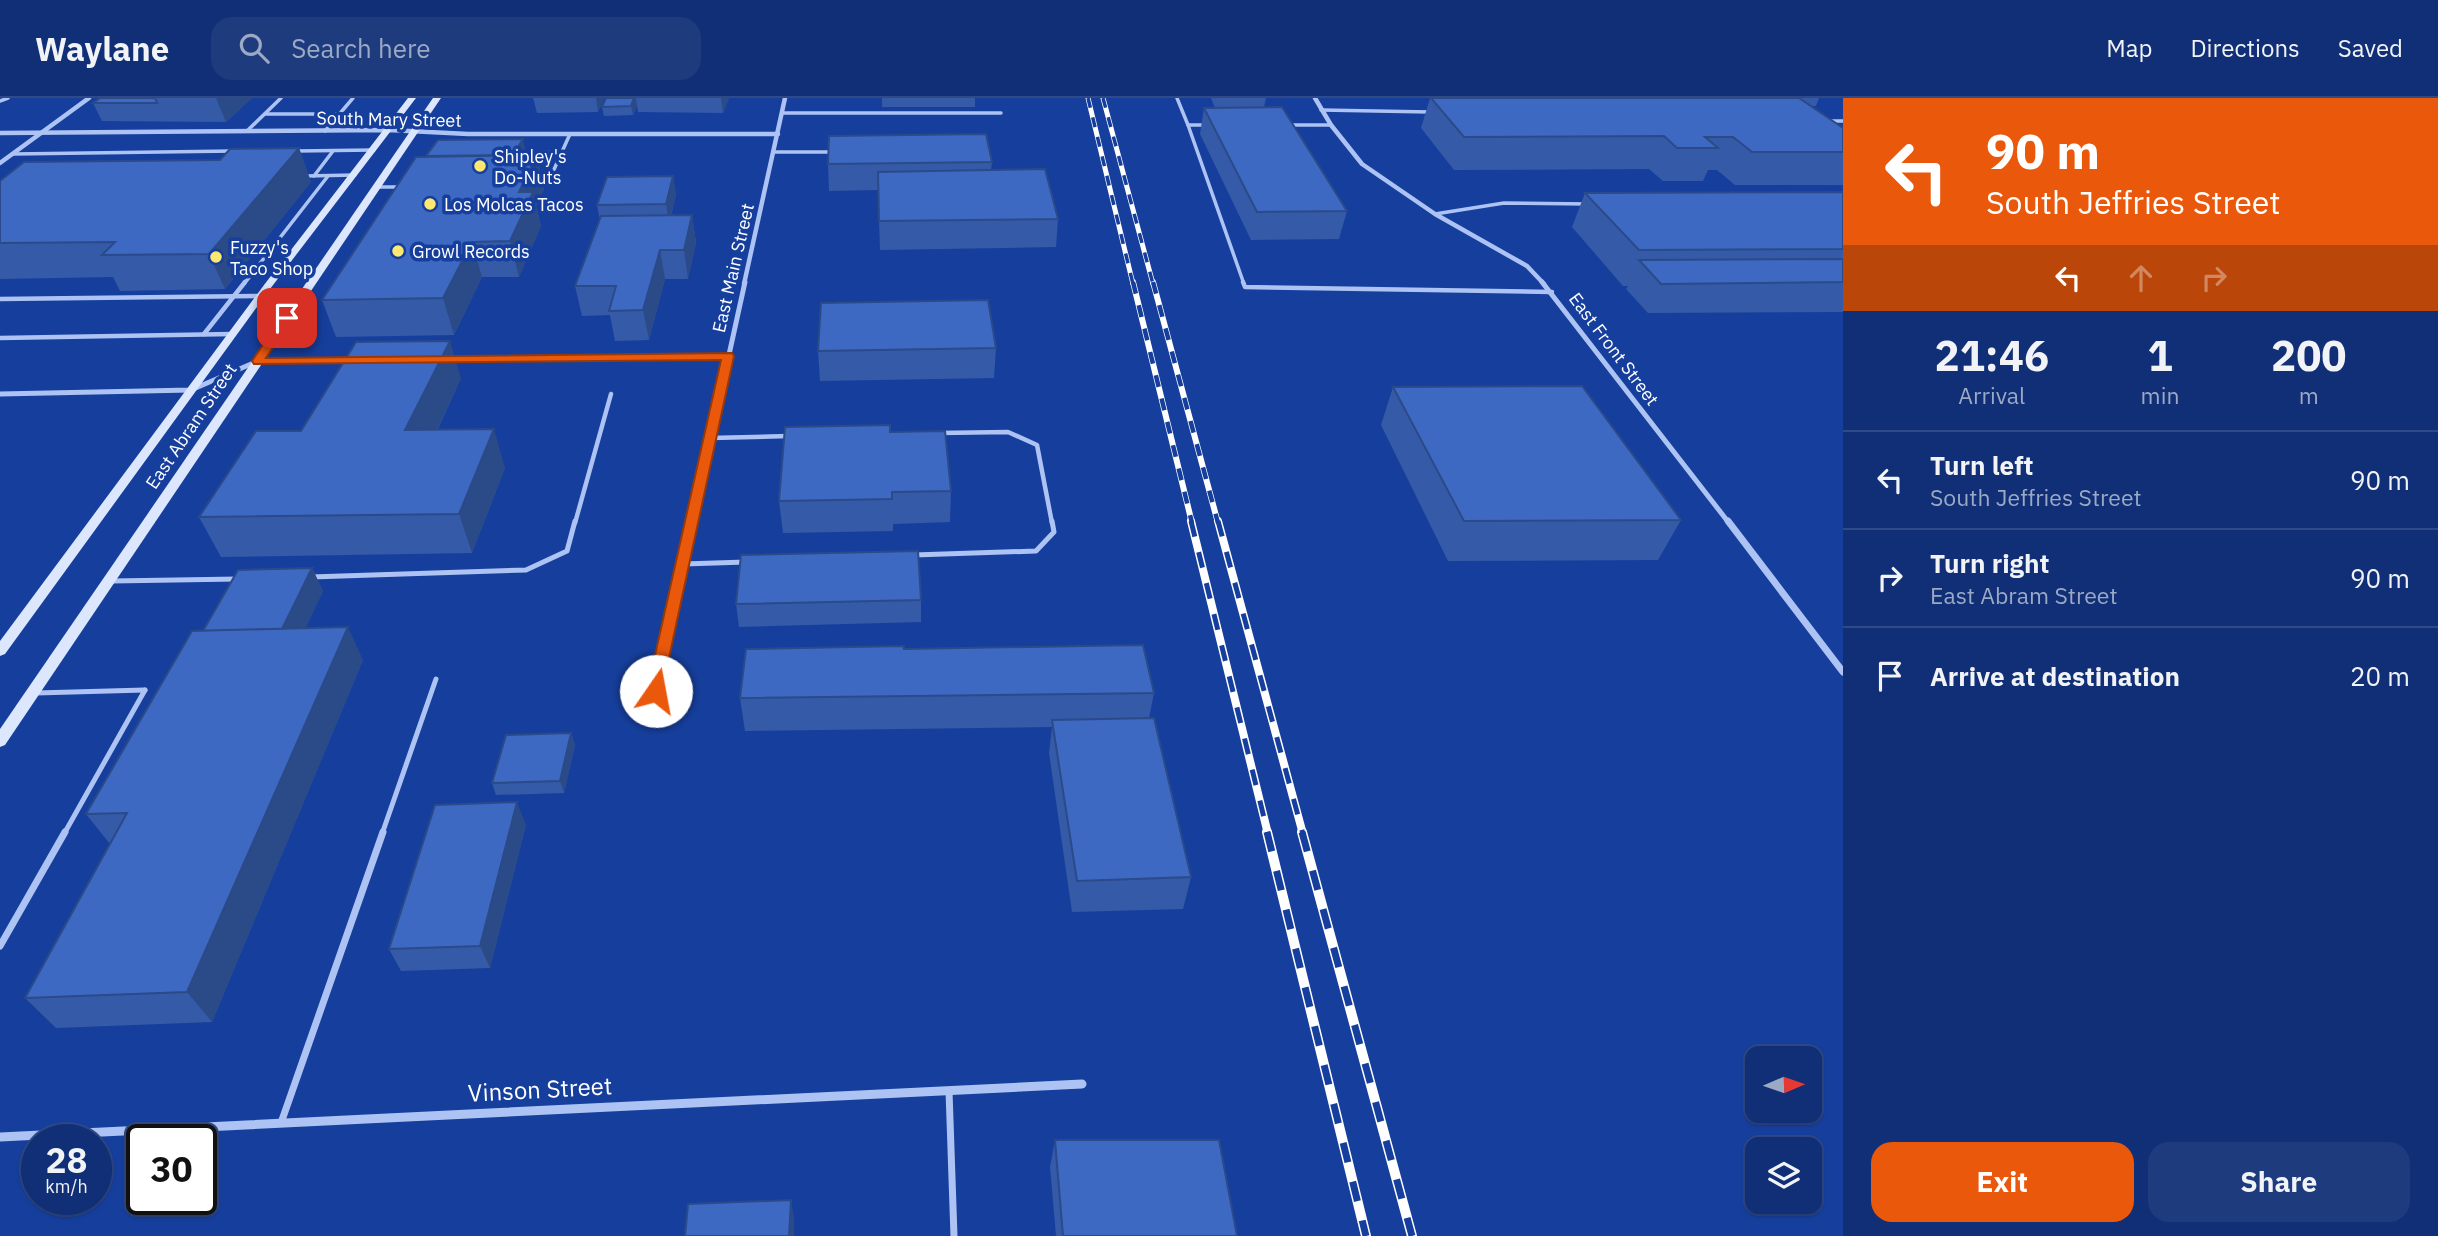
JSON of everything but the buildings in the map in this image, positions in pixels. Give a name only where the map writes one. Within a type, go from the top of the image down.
[{"type":"main road","name":"East Abram Street","points":[[0,651],[260,296],[412,98]]},
{"type":"main road","name":"East Abram Street","points":[[0,741],[437,98]]},
{"type":"street","points":[[0,163],[89,98]]},
{"type":"street","name":"East Main Street","points":[[656,691],[785,98]]},
{"type":"street","name":"East Front Street","points":[[1315,98],[1331,125],[1362,164],[1435,214],[1527,267],[1552,292],[1843,672]]},
{"type":"street","name":"South Mary Street","points":[[0,133],[389,130],[468,134],[778,134]]},
{"type":"street","points":[[439,359],[728,356]]},
{"type":"street","points":[[0,394],[191,390],[258,361],[356,360]]},
{"type":"street","name":"Vinson Street","points":[[0,1136],[1082,1084]]},
{"type":"lane","points":[[0,101],[8,98]]},
{"type":"lane","points":[[247,131],[281,98]]},
{"type":"lane","points":[[325,131],[353,98]]},
{"type":"lane","points":[[1177,98],[1245,287],[1552,292]]},
{"type":"lane","points":[[1321,110],[1438,112]]},
{"type":"lane","points":[[782,113],[1001,113]]},
{"type":"lane","points":[[265,114],[339,114]]},
{"type":"lane","points":[[1821,121],[1843,121]]},
{"type":"lane","points":[[1188,125],[1215,125]]},
{"type":"lane","points":[[1282,125],[1331,125]]},
{"type":"lane","points":[[462,144],[468,134]]},
{"type":"lane","points":[[534,185],[547,185],[570,134]]},
{"type":"lane","points":[[314,176],[333,150]]},
{"type":"lane","points":[[291,151],[374,150]]},
{"type":"lane","points":[[13,154],[235,151]]},
{"type":"lane","points":[[509,153],[562,152]]},
{"type":"lane","points":[[774,152],[841,152]]},
{"type":"lane","points":[[51,160],[59,153]]},
{"type":"lane","points":[[302,176],[355,175]]},
{"type":"lane","points":[[204,334],[328,176]]},
{"type":"lane","points":[[376,187],[401,187]]},
{"type":"lane","points":[[1435,214],[1504,203],[1599,204]]},
{"type":"lane","points":[[0,299],[260,296]]},
{"type":"lane","points":[[0,338],[232,334]]},
{"type":"lane","points":[[297,577],[526,570],[567,551],[611,394]]},
{"type":"lane","points":[[900,556],[1036,551],[1054,532],[1037,445],[1008,432],[927,434]]},
{"type":"lane","points":[[710,438],[791,436]]},
{"type":"lane","points":[[683,564],[751,562]]},
{"type":"lane","points":[[108,581],[242,579]]},
{"type":"lane","points":[[281,1123],[436,679]]},
{"type":"lane","points":[[0,946],[145,690],[33,693]]},
{"type":"lane","points":[[949,1091],[954,1236]]},
{"type":"railway","points":[[1088,98],[1133,284]]},
{"type":"railway","points":[[1103,98],[1153,284]]},
{"type":"railway","points":[[1133,282],[1192,523]]},
{"type":"railway","points":[[1153,282],[1218,523]]},
{"type":"railway","points":[[1191,521],[1268,834]]},
{"type":"railway","points":[[1218,521],[1303,834]]},
{"type":"railway","points":[[1267,832],[1366,1236]]},
{"type":"railway","points":[[1302,832],[1412,1236]]},
{"type":"place","name":"Shipley's Do-Nuts","points":[[480,166]]},
{"type":"place","name":"Los Molcas Tacos","points":[[430,204]]},
{"type":"place","name":"Growl Records","points":[[398,251]]},
{"type":"place","name":"Fuzzy's Taco Shop","points":[[216,257]]},
{"type":"route","points":[[287,318],[258,361],[728,356],[656,691]]}]
